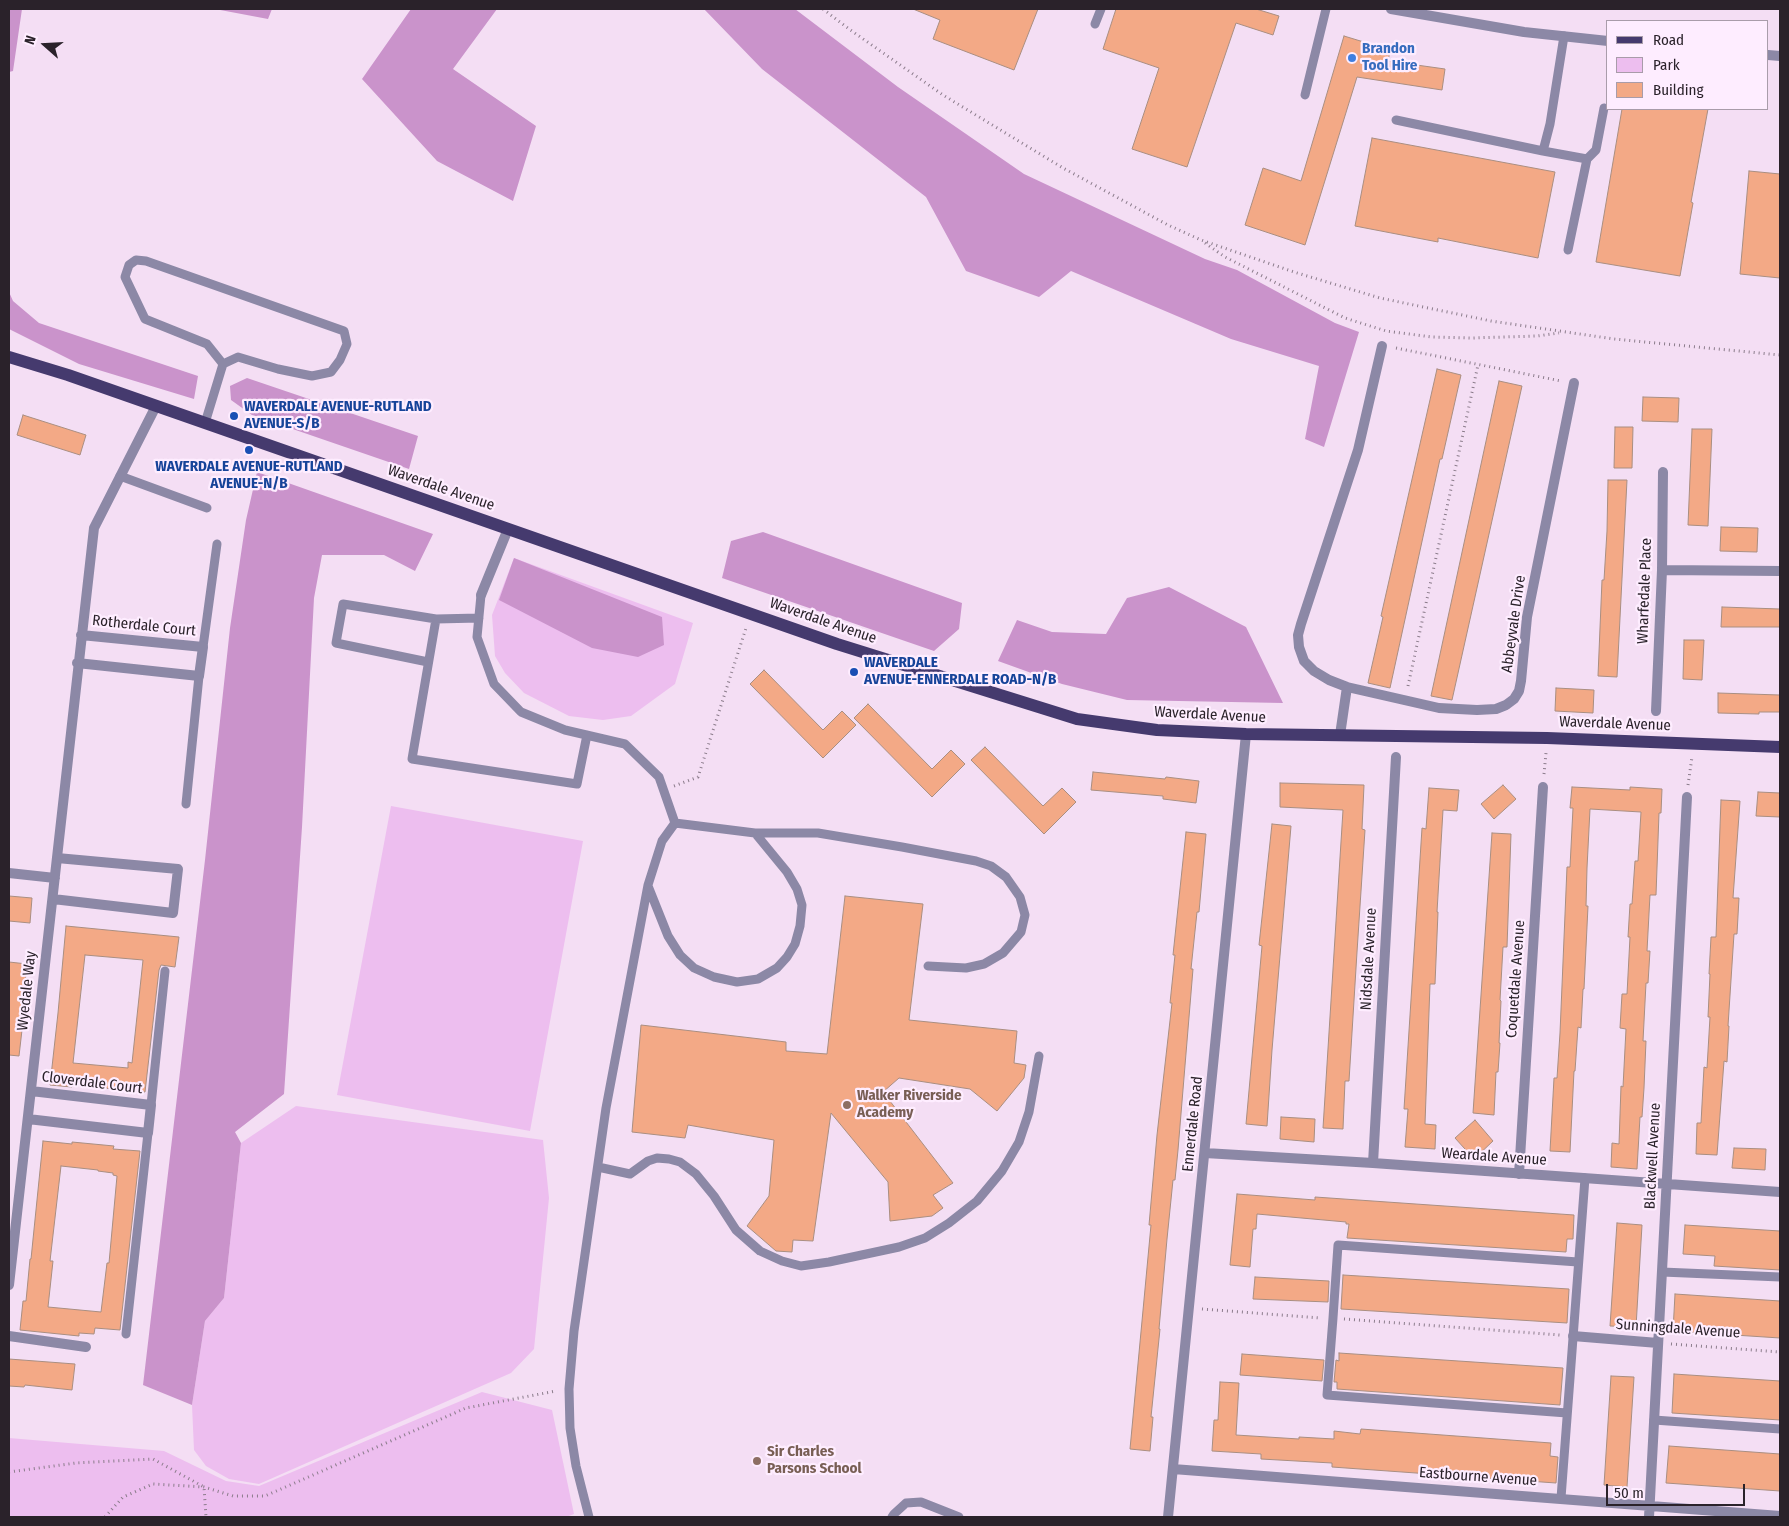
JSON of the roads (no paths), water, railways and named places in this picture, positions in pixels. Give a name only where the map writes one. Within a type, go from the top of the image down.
[{"type":"main road","name":"Waverdale Avenue","points":[[9,357],[68,375],[837,644],[1077,719],[1157,730],[1246,734],[1547,738],[1780,747]]},
{"type":"street","points":[[1392,9],[1524,32],[1606,41]]},
{"type":"street","name":"Abbeyvale Drive","points":[[1382,346],[1358,450],[1298,635],[1299,648],[1304,661],[1314,671],[1329,680],[1348,687],[1439,708],[1496,709],[1514,699],[1519,691],[1527,617],[1574,383]]},
{"type":"street","name":"Wyedale Way","points":[[9,1285],[77,664],[94,528],[156,406]]},
{"type":"street","name":"Wharfedale Place","points":[[1656,712],[1662,570],[1663,472]]},
{"type":"street","points":[[481,594],[508,529]]},
{"type":"street","points":[[1662,570],[1780,571]]},
{"type":"street","name":"Rotherdale Court","points":[[81,634],[203,647],[199,676]]},
{"type":"street","points":[[77,664],[199,676]]},
{"type":"street","points":[[1340,735],[1348,687]]},
{"type":"street","name":"Ennerdale Road","points":[[1168,1517],[1246,734]]},
{"type":"street","name":"Nidsdale Avenue","points":[[1373,1163],[1396,757]]},
{"type":"street","name":"Coquetdale Avenue","points":[[1519,1174],[1543,787]]},
{"type":"street","name":"Blackwell Avenue","points":[[1648,1517],[1687,797]]},
{"type":"street","points":[[52,899],[173,913],[178,869],[57,858]]},
{"type":"street","points":[[9,873],[55,878]]},
{"type":"street","name":"Cloverdale Court","points":[[31,1091],[151,1106],[148,1133]]},
{"type":"street","points":[[28,1119],[148,1133]]},
{"type":"street","name":"Weardale Avenue","points":[[1205,1153],[1780,1192]]},
{"type":"street","points":[[9,1336],[86,1347]]},
{"type":"street","name":"Sunningdale Avenue","points":[[1573,1336],[1658,1342]]},
{"type":"street","name":"Eastbourne Avenue","points":[[1173,1469],[1780,1516]]},
{"type":"lane","points":[[1095,24],[1101,9]]},
{"type":"lane","points":[[1305,95],[1326,9]]},
{"type":"lane","points":[[1543,151],[1550,124],[1564,36]]},
{"type":"lane","points":[[1568,250],[1587,159],[1596,150],[1604,108]]},
{"type":"lane","points":[[1396,120],[1587,159]]},
{"type":"lane","points":[[205,423],[223,364],[238,357],[278,369],[312,376],[330,372],[340,360],[347,344],[344,332],[146,261],[136,260],[129,266],[125,277],[145,320],[207,344],[223,364]]},
{"type":"lane","points":[[120,476],[207,508]]},
{"type":"lane","points":[[203,647],[217,544]]},
{"type":"lane","points":[[481,594],[477,636],[494,684],[520,712],[565,730],[625,744],[659,777],[676,823]]},
{"type":"lane","points":[[428,662],[336,643],[343,604],[436,620],[479,618]]},
{"type":"lane","points":[[436,620],[412,760],[577,784],[587,735]]},
{"type":"lane","points":[[186,804],[199,676]]},
{"type":"lane","points":[[676,823],[756,833],[818,832],[976,861],[991,866],[1006,877],[1020,897],[1025,915],[1021,932],[1003,953],[984,964],[966,968],[928,966]]},
{"type":"lane","points":[[589,1517],[576,1466],[570,1428],[569,1389],[574,1331],[606,1108],[648,885],[662,841],[676,823]]},
{"type":"lane","points":[[648,885],[668,936],[680,955],[694,968],[714,977],[737,982],[758,979],[777,968],[796,944],[802,905],[797,889],[787,872],[756,833]]},
{"type":"lane","points":[[151,1106],[165,972]]},
{"type":"lane","points":[[598,1167],[630,1174],[657,1158],[680,1162],[696,1174],[714,1196],[736,1230],[760,1252],[782,1261],[801,1266],[899,1247],[925,1238],[950,1223],[977,1201],[1002,1171],[1019,1142],[1030,1112],[1039,1056]]},
{"type":"lane","points":[[126,1334],[148,1133]]},
{"type":"lane","points":[[1561,1498],[1584,1178]]},
{"type":"lane","points":[[1567,1413],[1327,1395],[1338,1245],[1578,1262]]},
{"type":"lane","points":[[1662,1272],[1780,1277]]},
{"type":"lane","points":[[1654,1420],[1780,1429]]},
{"type":"lane","points":[[892,1517],[906,1503],[921,1502],[959,1517]]},
{"type":"place","name":"Brandon Tool Hire","points":[[1352,58]]},
{"type":"place","name":"WAVERDALE AVENUE-RUTLAND AVENUE-S/B","points":[[234,416]]},
{"type":"place","name":"WAVERDALE AVENUE-RUTLAND AVENUE-N/B","points":[[249,450]]},
{"type":"place","name":"WAVERDALE AVENUE-ENNERDALE ROAD-N/B","points":[[854,672]]},
{"type":"place","name":"Walker Riverside Academy","points":[[847,1105]]},
{"type":"place","name":"Sir Charles Parsons School","points":[[757,1461]]}]
